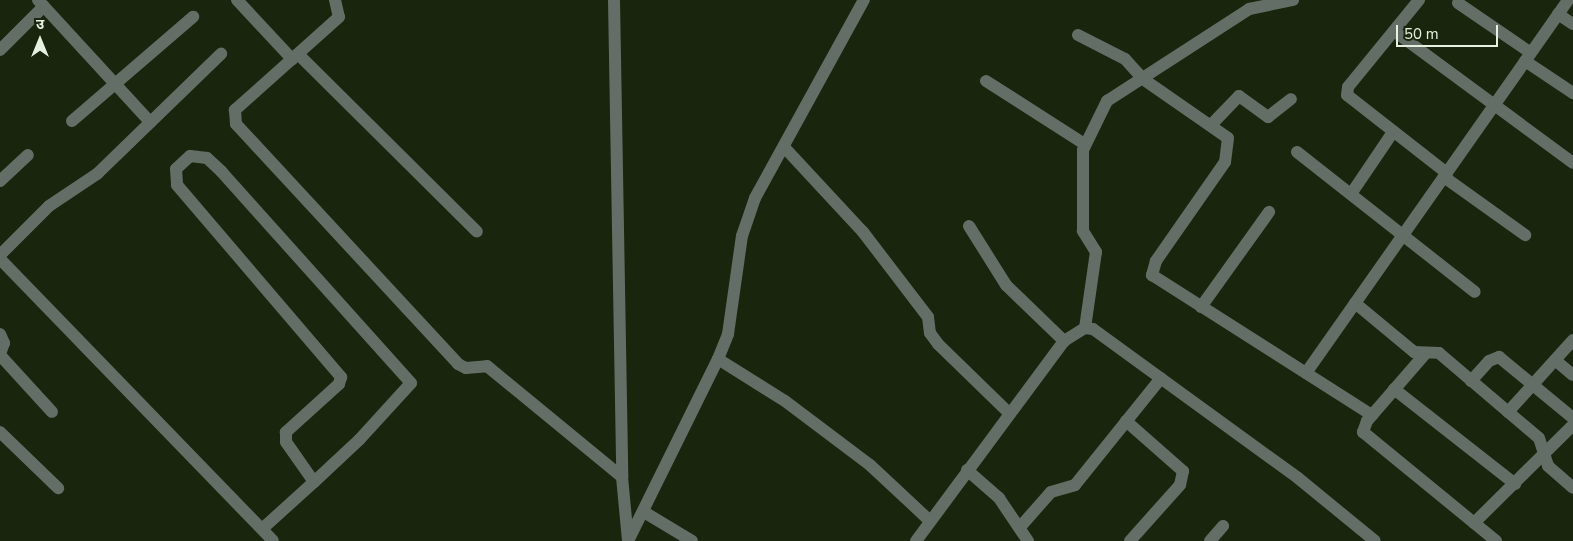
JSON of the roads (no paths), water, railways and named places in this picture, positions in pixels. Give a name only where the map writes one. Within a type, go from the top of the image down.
[{"type":"street","points":[[237,0],[477,232]]},
{"type":"street","points":[[335,0],[338,17],[236,110],[236,124],[458,364],[466,368],[487,366],[622,477]]},
{"type":"street","points":[[614,0],[622,477],[628,540]]},
{"type":"street","points":[[628,540],[644,512],[718,360],[728,334],[747,218],[864,0]]},
{"type":"street","points":[[1085,328],[1096,252],[1083,231],[1083,143],[1114,93],[1143,79],[1230,20],[1267,2],[1293,0]]},
{"type":"street","points":[[1419,0],[1347,91],[1350,100],[1525,235]]},
{"type":"street","points":[[1306,373],[1568,0]]},
{"type":"street","points":[[0,50],[41,3],[150,122]]},
{"type":"street","points":[[1458,3],[1573,93]]},
{"type":"street","points":[[1558,14],[1573,24]]},
{"type":"street","points":[[72,121],[116,86],[194,17]]},
{"type":"street","points":[[1394,31],[1573,163]]},
{"type":"street","points":[[1078,35],[1125,60],[1143,79],[1212,124],[1228,138],[1229,154],[1152,268],[1156,279],[1372,415]]},
{"type":"street","points":[[0,255],[49,206],[97,174],[221,54]]},
{"type":"street","points":[[986,81],[1083,143]]},
{"type":"street","points":[[1212,124],[1239,96],[1268,117],[1291,99]]},
{"type":"street","points":[[1351,194],[1393,132]]},
{"type":"street","points":[[784,148],[864,232],[928,317],[930,333],[938,344],[1009,413]]},
{"type":"street","points":[[1297,152],[1475,292]]},
{"type":"street","points":[[0,181],[28,155]]},
{"type":"street","points":[[262,529],[314,482],[408,391],[411,383],[222,172],[208,158],[190,156],[176,169],[177,185],[342,377],[339,384],[286,432],[286,442],[314,482]]},
{"type":"street","points":[[1202,307],[1269,212]]},
{"type":"street","points":[[969,226],[1006,285],[1064,341]]},
{"type":"street","points":[[0,259],[273,541]]},
{"type":"street","points":[[1355,303],[1414,352],[1424,354],[1440,353],[1539,438],[1548,466],[1573,488]]},
{"type":"street","points":[[916,541],[929,520],[1064,341],[1085,328]]},
{"type":"street","points":[[1085,328],[1161,378],[1305,483],[1375,541]]},
{"type":"street","points":[[0,334],[4,342],[0,355],[52,412]]},
{"type":"street","points":[[1508,412],[1573,340]]},
{"type":"street","points":[[1424,354],[1364,426],[1366,437],[1496,541]]},
{"type":"street","points":[[1471,380],[1488,361],[1499,357],[1573,418]]},
{"type":"street","points":[[718,360],[786,401],[870,465],[929,520]]},
{"type":"street","points":[[1555,360],[1573,375]]},
{"type":"street","points":[[1021,526],[1051,492],[1075,485],[1161,378]]},
{"type":"street","points":[[1394,389],[1515,484]]},
{"type":"street","points":[[1126,422],[1183,472],[1180,485],[1130,541]]},
{"type":"street","points":[[1474,523],[1545,455],[1573,425]]},
{"type":"street","points":[[0,432],[58,488]]},
{"type":"street","points":[[967,470],[1000,498],[1021,526],[1028,541]]},
{"type":"street","points":[[644,512],[692,541]]},
{"type":"street","points":[[1210,541],[1223,526]]}]
